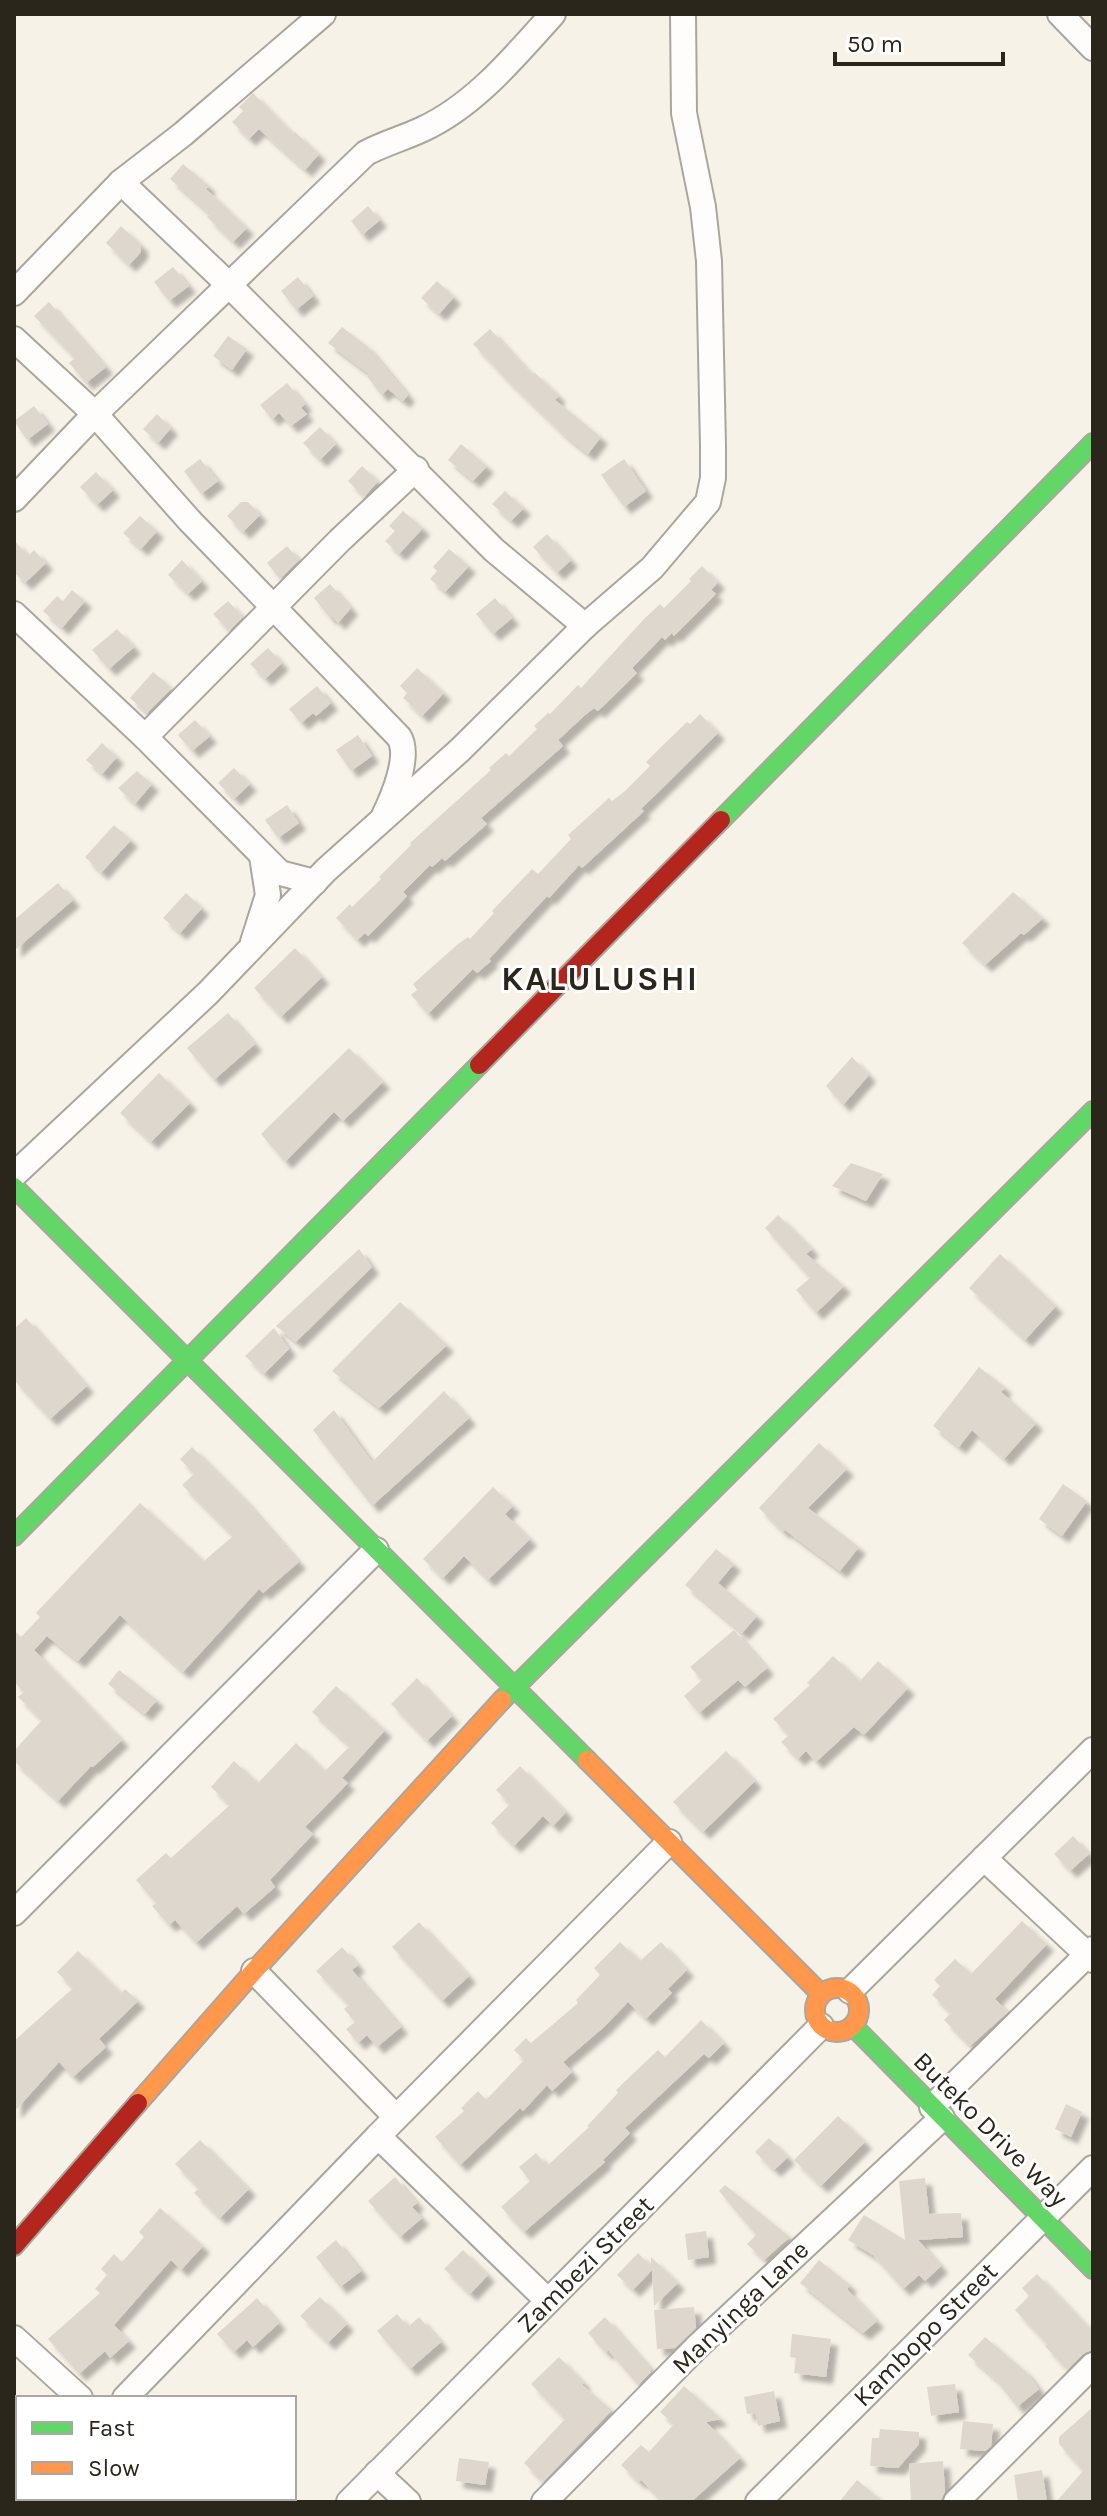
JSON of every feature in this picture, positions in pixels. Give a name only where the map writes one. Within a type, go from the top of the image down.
[{"type":"street","points":[[14,293],[121,182],[183,134],[323,14]]},
{"type":"street","points":[[14,499],[95,414],[366,153],[390,140],[423,129],[455,110],[492,80],[553,14]]},
{"type":"street","points":[[14,1175],[208,993],[315,882],[460,750],[585,626],[652,568],[708,502],[712,489],[709,261],[703,207],[684,113],[683,14]]},
{"type":"street","points":[[1060,14],[1093,48]]},
{"type":"street","points":[[121,182],[416,469],[494,550],[585,626]]},
{"type":"street","points":[[14,339],[95,414],[190,521],[403,743],[404,753],[392,799],[381,820]]},
{"type":"street","points":[[14,1536],[1093,443]]},
{"type":"street","points":[[145,737],[340,540],[416,469]]},
{"type":"street","points":[[14,614],[145,737],[280,873],[315,882]]},
{"type":"street","points":[[251,948],[268,895],[262,856]]},
{"type":"street","points":[[14,2246],[254,1971],[514,1687],[1093,1111]]},
{"type":"street","points":[[14,1187],[821,1994]]},
{"type":"street","points":[[14,1913],[376,1550]]},
{"type":"street","points":[[850,1991],[1093,1750]]},
{"type":"street","points":[[127,2396],[396,2117],[669,1842]]},
{"type":"street","points":[[984,1858],[1091,1955]]},
{"type":"street","name":"Manyinga Lane","points":[[544,2502],[699,2345],[937,2113],[1091,1955]]},
{"type":"street","points":[[254,1971],[396,2117]]},
{"type":"street","points":[[830,1988],[850,1991],[858,2001],[859,2014],[853,2026],[831,2032],[821,2026],[815,2016],[815,2004],[821,1994],[830,1988]]},
{"type":"street","name":"Zambezi Street","points":[[349,2502],[821,2026]]},
{"type":"street","name":"Buteko Drive Way","points":[[853,2026],[1093,2269]]},
{"type":"street","points":[[378,2136],[548,2301]]},
{"type":"street","name":"Kambopo Street","points":[[758,2502],[1093,2168]]},
{"type":"street","points":[[17,2345],[78,2396]]},
{"type":"street","points":[[956,2502],[1093,2365]]},
{"type":"street","points":[[377,2473],[408,2502]]},
{"type":"building","points":[[253,93],[293,134],[295,132],[319,154],[305,170],[259,129],[249,139],[232,122],[243,111],[239,107]]},
{"type":"building","points":[[183,164],[209,186],[206,189],[247,228],[233,242],[207,217],[210,214],[170,179]]},
{"type":"building","points":[[368,206],[380,220],[362,235],[351,221]]},
{"type":"building","points":[[121,226],[141,245],[141,252],[129,265],[106,243]]},
{"type":"building","points":[[173,267],[189,286],[169,301],[154,282]]},
{"type":"building","points":[[298,277],[313,296],[296,310],[281,291]]},
{"type":"building","points":[[437,281],[454,297],[439,314],[421,298]]},
{"type":"building","points":[[49,302],[106,367],[86,383],[69,363],[75,358],[34,316]]},
{"type":"building","points":[[342,327],[367,346],[408,395],[403,401],[388,389],[381,395],[367,376],[369,374],[328,343]]},
{"type":"building","points":[[490,329],[532,375],[534,372],[559,396],[555,400],[601,437],[588,454],[563,434],[473,344]]},
{"type":"building","points":[[228,336],[247,349],[232,370],[213,356]]},
{"type":"building","points":[[287,383],[305,404],[301,408],[307,414],[291,426],[279,413],[272,419],[260,405]]},
{"type":"building","points":[[34,406],[48,424],[27,440],[14,421]]},
{"type":"building","points":[[157,414],[171,428],[158,443],[143,429]]},
{"type":"building","points":[[320,427],[336,444],[320,460],[303,443]]},
{"type":"building","points":[[461,444],[487,466],[473,481],[448,460]]},
{"type":"building","points":[[200,459],[218,481],[201,494],[184,471]]},
{"type":"building","points":[[624,459],[646,491],[624,507],[601,475]]},
{"type":"building","points":[[362,466],[378,481],[364,497],[348,481]]},
{"type":"building","points":[[96,472],[113,490],[97,505],[80,487]]},
{"type":"building","points":[[505,491],[524,508],[511,521],[492,504]]},
{"type":"building","points":[[241,502],[248,502],[260,515],[243,532],[227,516]]},
{"type":"building","points":[[403,511],[423,528],[399,554],[385,541],[395,531],[389,526]]},
{"type":"building","points":[[140,516],[157,531],[141,549],[123,533]]},
{"type":"building","points":[[547,534],[571,560],[557,573],[533,547]]},
{"type":"building","points":[[14,540],[28,556],[34,550],[46,563],[25,583],[14,572]]},
{"type":"building","points":[[287,546],[299,560],[280,579],[267,563]]},
{"type":"building","points":[[449,549],[469,566],[445,592],[430,579],[437,571],[433,567]]},
{"type":"building","points":[[182,560],[202,581],[188,594],[168,575]]},
{"type":"building","points":[[702,566],[718,582],[711,590],[716,594],[674,636],[672,633],[665,640],[662,637],[632,668],[637,673],[598,711],[594,708],[558,740],[563,746],[481,818],[487,824],[445,861],[442,858],[432,867],[430,865],[403,892],[407,896],[383,921],[368,936],[365,933],[357,940],[336,918],[381,879],[379,877],[410,843],[491,770],[489,768],[506,753],[509,756],[537,729],[534,726],[578,685],[581,688],[644,619],[660,604],[664,608]]},
{"type":"building","points":[[330,584],[351,608],[338,623],[314,598]]},
{"type":"building","points":[[72,590],[85,601],[62,628],[43,611],[57,596],[63,601]]},
{"type":"building","points":[[495,598],[512,618],[493,634],[476,614]]},
{"type":"building","points":[[228,601],[243,617],[229,631],[213,614]]},
{"type":"building","points":[[117,629],[134,647],[109,669],[92,650]]},
{"type":"building","points":[[268,648],[282,663],[265,679],[250,664]]},
{"type":"building","points":[[417,668],[444,693],[422,716],[403,698],[407,693],[400,686]]},
{"type":"building","points":[[153,672],[172,688],[147,713],[130,698]]},
{"type":"building","points":[[317,686],[331,703],[316,716],[313,713],[301,723],[289,709]]},
{"type":"building","points":[[700,714],[718,733],[641,809],[644,811],[582,868],[579,865],[549,898],[547,896],[489,959],[491,961],[477,973],[473,969],[428,1014],[411,995],[417,990],[413,984],[458,944],[468,937],[470,939],[532,869],[538,874],[571,839],[568,835],[609,798],[612,801],[625,791],[650,766],[646,762],[687,722],[690,724]]},
{"type":"building","points":[[195,720],[210,736],[192,751],[178,735]]},
{"type":"building","points":[[358,735],[372,756],[351,771],[336,750]]},
{"type":"building","points":[[102,743],[117,757],[102,774],[86,760]]},
{"type":"building","points":[[234,768],[250,784],[234,799],[218,783]]},
{"type":"building","points":[[137,771],[152,784],[135,804],[118,788]]},
{"type":"building","points":[[287,805],[299,823],[278,838],[265,820]]},
{"type":"building","points":[[114,825],[131,840],[101,873],[85,857]]},
{"type":"building","points":[[58,883],[73,900],[14,951],[14,920]]},
{"type":"building","points":[[1013,892],[1043,918],[985,965],[962,943]]},
{"type":"building","points":[[186,893],[202,908],[180,933],[163,918]]},
{"type":"building","points":[[295,948],[322,977],[281,1017],[254,988]]},
{"type":"building","points":[[228,1013],[255,1044],[214,1080],[187,1048]]},
{"type":"building","points":[[349,1048],[383,1082],[343,1121],[334,1112],[285,1162],[261,1134]]},
{"type":"building","points":[[852,1057],[869,1075],[843,1105],[826,1086]]},
{"type":"building","points":[[159,1073],[190,1103],[151,1142],[120,1113]]},
{"type":"building","points":[[851,1163],[883,1174],[866,1201],[832,1186]]},
{"type":"building","points":[[778,1215],[812,1249],[806,1254],[844,1286],[816,1313],[796,1290],[810,1278],[765,1228]]},
{"type":"building","points":[[359,1249],[372,1267],[296,1342],[276,1326]]},
{"type":"building","points":[[1000,1254],[1056,1306],[1025,1340],[969,1288]]},
{"type":"building","points":[[400,1302],[447,1345],[379,1408],[332,1371]]},
{"type":"building","points":[[26,1318],[87,1386],[50,1419],[14,1380],[14,1329]]},
{"type":"building","points":[[274,1328],[289,1349],[264,1374],[245,1356]]},
{"type":"building","points":[[979,1367],[1005,1387],[1001,1392],[1036,1423],[1004,1459],[972,1430],[959,1447],[933,1426]]},
{"type":"building","points":[[444,1391],[469,1418],[372,1506],[313,1430],[334,1410],[372,1462]]},
{"type":"building","points":[[819,1443],[847,1469],[808,1508],[859,1547],[840,1571],[785,1530],[783,1532],[759,1508]]},
{"type":"building","points":[[192,1447],[244,1499],[299,1562],[263,1593],[259,1589],[183,1672],[120,1615],[78,1661],[47,1636],[34,1650],[122,1740],[91,1766],[58,1801],[14,1761],[14,1751],[42,1720],[18,1697],[24,1692],[14,1682],[14,1630],[21,1637],[40,1617],[36,1613],[140,1503],[204,1561],[233,1536],[182,1485],[194,1474],[180,1459]]},
{"type":"building","points":[[1063,1484],[1087,1501],[1062,1536],[1039,1519]]},
{"type":"building","points":[[493,1487],[513,1506],[505,1514],[530,1539],[488,1580],[464,1556],[443,1578],[423,1559]]},
{"type":"building","points":[[716,1549],[734,1564],[718,1583],[757,1616],[742,1633],[685,1585]]},
{"type":"building","points":[[734,1630],[767,1668],[745,1687],[738,1680],[699,1713],[684,1696],[702,1680],[690,1667]]},
{"type":"building","points":[[833,1656],[860,1681],[878,1661],[908,1688],[864,1735],[854,1727],[816,1762],[806,1751],[798,1759],[781,1742],[789,1735],[773,1719],[810,1685],[807,1683]]},
{"type":"building","points":[[119,1670],[157,1700],[145,1714],[108,1684]]},
{"type":"building","points":[[417,1678],[452,1716],[427,1741],[391,1704]]},
{"type":"building","points":[[336,1686],[385,1730],[342,1778],[348,1783],[305,1827],[313,1834],[270,1880],[275,1887],[244,1914],[237,1906],[196,1943],[175,1920],[169,1925],[152,1906],[156,1903],[136,1880],[166,1853],[171,1858],[230,1805],[211,1787],[234,1761],[258,1783],[296,1743],[325,1771],[350,1746],[312,1712]]},
{"type":"building","points":[[726,1751],[755,1781],[703,1832],[673,1802]]},
{"type":"building","points":[[520,1766],[566,1812],[553,1826],[543,1816],[514,1846],[491,1823],[510,1804],[496,1790]]},
{"type":"building","points":[[1073,1836],[1089,1854],[1070,1871],[1054,1854]]},
{"type":"building","points":[[1022,1921],[1047,1944],[995,1999],[1008,2012],[970,2046],[944,2020],[951,2013],[932,1995],[940,1986],[934,1980],[955,1959],[971,1974]]},
{"type":"building","points":[[419,1922],[469,1976],[442,2001],[392,1947]]},
{"type":"building","points":[[620,1942],[640,1961],[661,1942],[687,1970],[668,1989],[672,1993],[646,2019],[628,2002],[563,2062],[572,2072],[552,2091],[547,2085],[523,2111],[520,2108],[460,2165],[435,2137],[464,2111],[461,2108],[478,2091],[486,2100],[524,2060],[514,2050],[526,2038],[531,2043],[578,2003],[576,2000],[600,1975],[594,1968]]},
{"type":"building","points":[[342,1947],[358,1965],[352,1970],[401,2027],[377,2047],[367,2035],[358,2043],[346,2029],[355,2022],[344,2009],[349,2005],[316,1971]]},
{"type":"building","points":[[78,1951],[121,1993],[125,1989],[138,2001],[99,2039],[106,2047],[73,2077],[59,2062],[14,2112],[14,2041],[73,1988],[57,1972]]},
{"type":"building","points":[[701,2020],[724,2043],[709,2058],[704,2054],[625,2128],[630,2133],[603,2160],[605,2162],[524,2232],[501,2207],[530,2181],[519,2167],[536,2153],[547,2166],[589,2127],[618,2093],[616,2090],[658,2050],[665,2057]]},
{"type":"building","points":[[1066,2104],[1082,2112],[1071,2137],[1055,2129]]},
{"type":"building","points":[[838,2116],[865,2142],[821,2186],[794,2160]]},
{"type":"building","points":[[769,2138],[788,2157],[774,2170],[755,2152]]},
{"type":"building","points":[[200,2140],[249,2189],[220,2218],[194,2193],[199,2188],[175,2164]]},
{"type":"building","points":[[395,2177],[417,2203],[412,2207],[422,2218],[400,2237],[368,2201]]},
{"type":"building","points":[[925,2178],[929,2214],[961,2213],[963,2237],[918,2240],[941,2266],[925,2281],[919,2275],[903,2289],[873,2255],[848,2240],[864,2215],[905,2240],[899,2181]]},
{"type":"building","points":[[725,2185],[790,2237],[764,2260],[747,2244],[756,2235],[719,2191]]},
{"type":"building","points":[[160,2208],[203,2246],[181,2270],[171,2260],[114,2325],[129,2341],[110,2358],[105,2351],[79,2374],[48,2339],[100,2293],[95,2289],[107,2275],[101,2269],[114,2254],[122,2262],[144,2237],[139,2232]]},
{"type":"building","points":[[706,2231],[709,2257],[688,2260],[685,2234]]},
{"type":"building","points":[[336,2240],[361,2271],[340,2287],[316,2257]]},
{"type":"building","points":[[463,2250],[488,2275],[470,2294],[444,2269]]},
{"type":"building","points":[[638,2253],[651,2266],[651,2257],[678,2283],[654,2306],[652,2270],[633,2290],[617,2275]]},
{"type":"building","points":[[819,2260],[850,2285],[847,2289],[877,2321],[863,2333],[800,2283]]},
{"type":"building","points":[[1037,2274],[1093,2332],[1093,2350],[1083,2354],[1067,2370],[1015,2310],[1029,2296],[1022,2288]]},
{"type":"building","points":[[320,2297],[347,2324],[328,2343],[300,2316]]},
{"type":"building","points":[[257,2298],[279,2323],[253,2347],[247,2340],[234,2352],[217,2334]]},
{"type":"building","points":[[694,2307],[696,2328],[675,2348],[657,2349],[654,2310]]},
{"type":"building","points":[[397,2314],[408,2327],[419,2317],[441,2342],[410,2369],[377,2331]]},
{"type":"building","points":[[605,2317],[651,2369],[638,2385],[608,2350],[606,2353],[588,2333]]},
{"type":"building","points":[[792,2334],[831,2339],[826,2377],[794,2373],[796,2358],[790,2357]]},
{"type":"building","points":[[985,2337],[1025,2371],[1039,2389],[1017,2407],[996,2380],[968,2355]]},
{"type":"building","points":[[559,2357],[584,2383],[582,2385],[612,2410],[543,2482],[524,2463],[565,2419],[531,2384]]},
{"type":"building","points":[[955,2384],[959,2412],[931,2416],[927,2387]]},
{"type":"building","points":[[684,2386],[721,2419],[706,2422],[740,2458],[691,2502],[663,2502],[621,2465],[641,2445],[649,2452],[674,2424],[660,2412]]},
{"type":"building","points":[[774,2391],[780,2421],[758,2426],[755,2413],[747,2414],[744,2397]]},
{"type":"building","points":[[1093,2407],[1093,2502],[1056,2502],[1083,2471],[1059,2444],[1059,2437]]},
{"type":"building","points":[[963,2421],[993,2424],[991,2446],[985,2451],[960,2449]]},
{"type":"building","points":[[880,2429],[919,2432],[919,2444],[898,2468],[870,2466],[872,2438],[879,2438]]},
{"type":"building","points":[[459,2458],[489,2462],[485,2485],[456,2481]]},
{"type":"building","points":[[943,2461],[945,2492],[941,2500],[911,2502],[909,2464]]},
{"type":"building","points":[[1042,2470],[1047,2502],[1018,2502],[1014,2475]]},
{"type":"building","points":[[857,2480],[884,2502],[839,2502]]},
{"type":"traffic: fast","points":[[721,820],[1093,443]]},
{"type":"traffic: fast","points":[[14,1536],[479,1065]]},
{"type":"traffic: fast","points":[[502,1700],[1093,1111]]},
{"type":"traffic: fast","points":[[14,1187],[587,1760]]},
{"type":"traffic: fast","points":[[853,2026],[1093,2269]]},
{"type":"traffic: slow","points":[[138,2103],[502,1700]]},
{"type":"traffic: slow","points":[[587,1760],[821,1994]]},
{"type":"traffic: slow","points":[[837,1988],[853,1994],[859,2010],[853,2026],[837,2032],[821,2026],[815,2010],[821,1994],[837,1988]]},
{"type":"traffic: jam","points":[[479,1065],[721,820]]},
{"type":"traffic: jam","points":[[14,2246],[138,2103]]},
{"type":"district","name":"KALULUSHI","points":[[600,978]]}]
